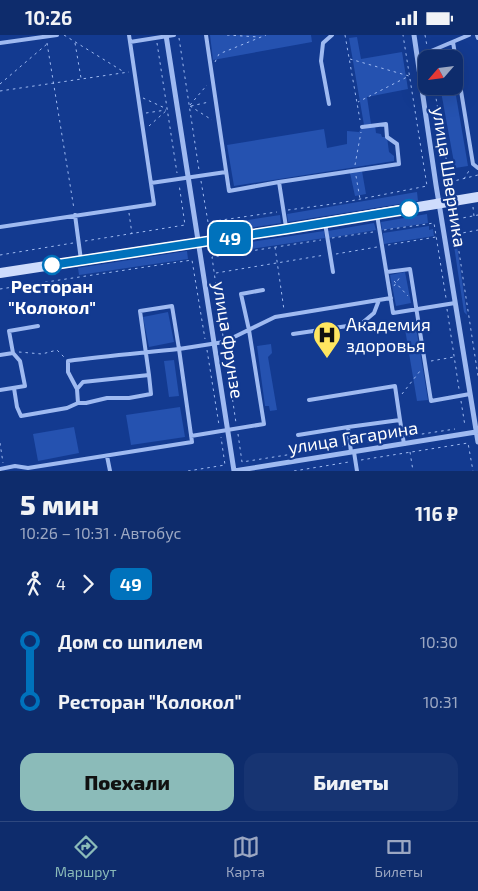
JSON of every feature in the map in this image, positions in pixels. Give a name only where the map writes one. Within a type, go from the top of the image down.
[{"type":"street","name":"улица Шверника","points":[[414,35],[455,303],[470,394],[476,414],[478,442]]},
{"type":"street","name":"улица Фрунзе","points":[[166,36],[234,471]]},
{"type":"street","points":[[0,273],[377,215],[478,197]]},
{"type":"street","name":"улица Гагарина","points":[[234,471],[476,432]]},
{"type":"lane","points":[[0,43],[57,35]]},
{"type":"lane","points":[[0,227],[154,204],[129,35]]},
{"type":"lane","points":[[130,42],[174,35]]},
{"type":"lane","points":[[206,35],[228,191],[399,164],[397,144],[388,137],[386,124],[362,127]]},
{"type":"lane","points":[[329,104],[321,61],[323,43],[332,35]]},
{"type":"lane","points":[[417,57],[469,35]]},
{"type":"lane","points":[[452,43],[473,165],[478,168]]},
{"type":"lane","points":[[151,183],[226,172]]},
{"type":"lane","points":[[279,182],[287,229]]},
{"type":"lane","points":[[75,215],[81,260]]},
{"type":"lane","points":[[377,215],[393,313],[416,307],[455,303]]},
{"type":"lane","points":[[325,223],[333,272]]},
{"type":"lane","points":[[387,273],[410,269],[431,401],[470,394]]},
{"type":"lane","points":[[191,436],[264,424],[249,330],[241,294],[263,290]]},
{"type":"lane","points":[[78,403],[77,389],[68,372],[68,361],[179,349],[224,342],[275,317],[379,300],[390,296]]},
{"type":"lane","points":[[293,335],[361,324],[374,313],[379,300]]},
{"type":"lane","points":[[2,468],[15,466],[28,468],[192,442],[172,306],[140,311],[147,352],[151,394],[123,399],[107,398],[78,403],[67,408],[21,417],[17,407],[14,388]]},
{"type":"lane","points":[[0,391],[25,386],[20,361],[13,353],[9,331],[38,326]]},
{"type":"lane","points":[[0,355],[13,353]]},
{"type":"lane","points":[[77,389],[83,382],[149,375]]},
{"type":"lane","points":[[309,400],[395,386],[404,444]]},
{"type":"lane","points":[[298,435],[400,420]]},
{"type":"lane","points":[[348,427],[357,471]]},
{"type":"lane","points":[[107,456],[110,471]]},
{"type":"path","points":[[64,35],[125,72]]},
{"type":"path","points":[[178,35],[208,222],[360,199],[427,186],[403,35]]},
{"type":"path","points":[[227,35],[260,37]]},
{"type":"path","points":[[211,72],[219,54],[266,35]]},
{"type":"path","points":[[345,35],[362,127],[354,170],[360,199]]},
{"type":"path","points":[[46,37],[75,215]]},
{"type":"path","points":[[0,255],[185,225],[156,38]]},
{"type":"path","points":[[75,41],[81,79]]},
{"type":"path","points":[[0,85],[47,43]]},
{"type":"path","points":[[350,59],[409,76]]},
{"type":"path","points":[[0,91],[134,71]]},
{"type":"path","points":[[357,102],[409,76]]},
{"type":"path","points":[[189,106],[212,79]]},
{"type":"path","points":[[435,95],[450,182],[478,175]]},
{"type":"path","points":[[138,96],[167,110]]},
{"type":"path","points":[[189,106],[215,101]]},
{"type":"path","points":[[189,106],[218,124]]},
{"type":"path","points":[[141,114],[167,110]]},
{"type":"path","points":[[143,131],[167,110]]},
{"type":"path","points":[[464,179],[473,165]]},
{"type":"path","points":[[474,216],[472,205],[478,204]]},
{"type":"path","points":[[128,208],[132,234]]},
{"type":"path","points":[[478,215],[456,219],[456,234],[478,376]]},
{"type":"path","points":[[434,223],[466,429]]},
{"type":"path","points":[[456,234],[478,230]]},
{"type":"path","points":[[275,247],[285,315]]},
{"type":"path","points":[[212,257],[242,462]]},
{"type":"path","points":[[0,289],[192,260],[225,465],[188,471]]},
{"type":"path","points":[[390,296],[404,270]]},
{"type":"path","points":[[387,273],[416,307]]},
{"type":"path","points":[[13,353],[22,351],[42,354],[57,350],[68,361]]},
{"type":"path","points":[[397,400],[425,363],[454,357]]},
{"type":"path","points":[[0,443],[2,468]]},
{"type":"path","points":[[294,471],[468,443],[473,471]]},
{"type":"path","points":[[410,452],[412,471]]},
{"type":"shaded area","points":[[210,35],[311,35],[312,42],[213,60]]},
{"type":"shaded area","points":[[357,37],[361,59],[402,52],[408,89],[367,97],[371,124],[364,125],[349,38]]},
{"type":"shaded area","points":[[442,95],[456,95],[468,166],[455,168]]},
{"type":"shaded area","points":[[375,125],[376,133],[381,134],[382,137],[387,137],[389,152],[394,156],[394,161],[234,186],[227,145],[324,129],[327,148],[347,144],[347,131],[359,132],[362,127]]},
{"type":"shaded area","points":[[362,171],[366,194],[355,196],[350,173]]},
{"type":"shaded area","points":[[417,192],[418,201],[288,222],[287,214]]},
{"type":"shaded area","points":[[427,214],[428,223],[382,230],[381,222]]},
{"type":"shaded area","points":[[280,215],[281,223],[212,234],[210,226]]},
{"type":"shaded area","points":[[374,223],[376,230],[329,238],[328,231]]},
{"type":"shaded area","points":[[454,225],[467,315],[464,312],[451,226]]},
{"type":"shaded area","points":[[429,226],[429,230],[433,229],[434,236],[384,244],[383,233]]},
{"type":"shaded area","points":[[324,231],[325,238],[218,254],[217,247]]},
{"type":"shaded area","points":[[187,251],[188,259],[79,275],[78,268]]},
{"type":"shaded area","points":[[405,272],[411,303],[396,306],[390,275]]},
{"type":"shaded area","points":[[168,312],[174,342],[149,347],[143,317]]},
{"type":"shaded area","points":[[416,327],[428,400],[417,401],[405,329]]},
{"type":"shaded area","points":[[271,344],[272,353],[268,357],[277,410],[270,411],[269,406],[265,406],[257,346]]},
{"type":"shaded area","points":[[174,360],[179,396],[169,397],[164,361]]},
{"type":"shaded area","points":[[180,407],[185,437],[131,445],[126,415]]},
{"type":"shaded area","points":[[74,427],[79,453],[38,461],[33,434]]},
{"type":"bus line","name":"49","points":[[52,265],[409,209]]},
{"type":"place","name":"Ресторан \"Колокол\"","points":[[52,265]]},
{"type":"place","name":"Академия здоровья","points":[[327,359]]}]
